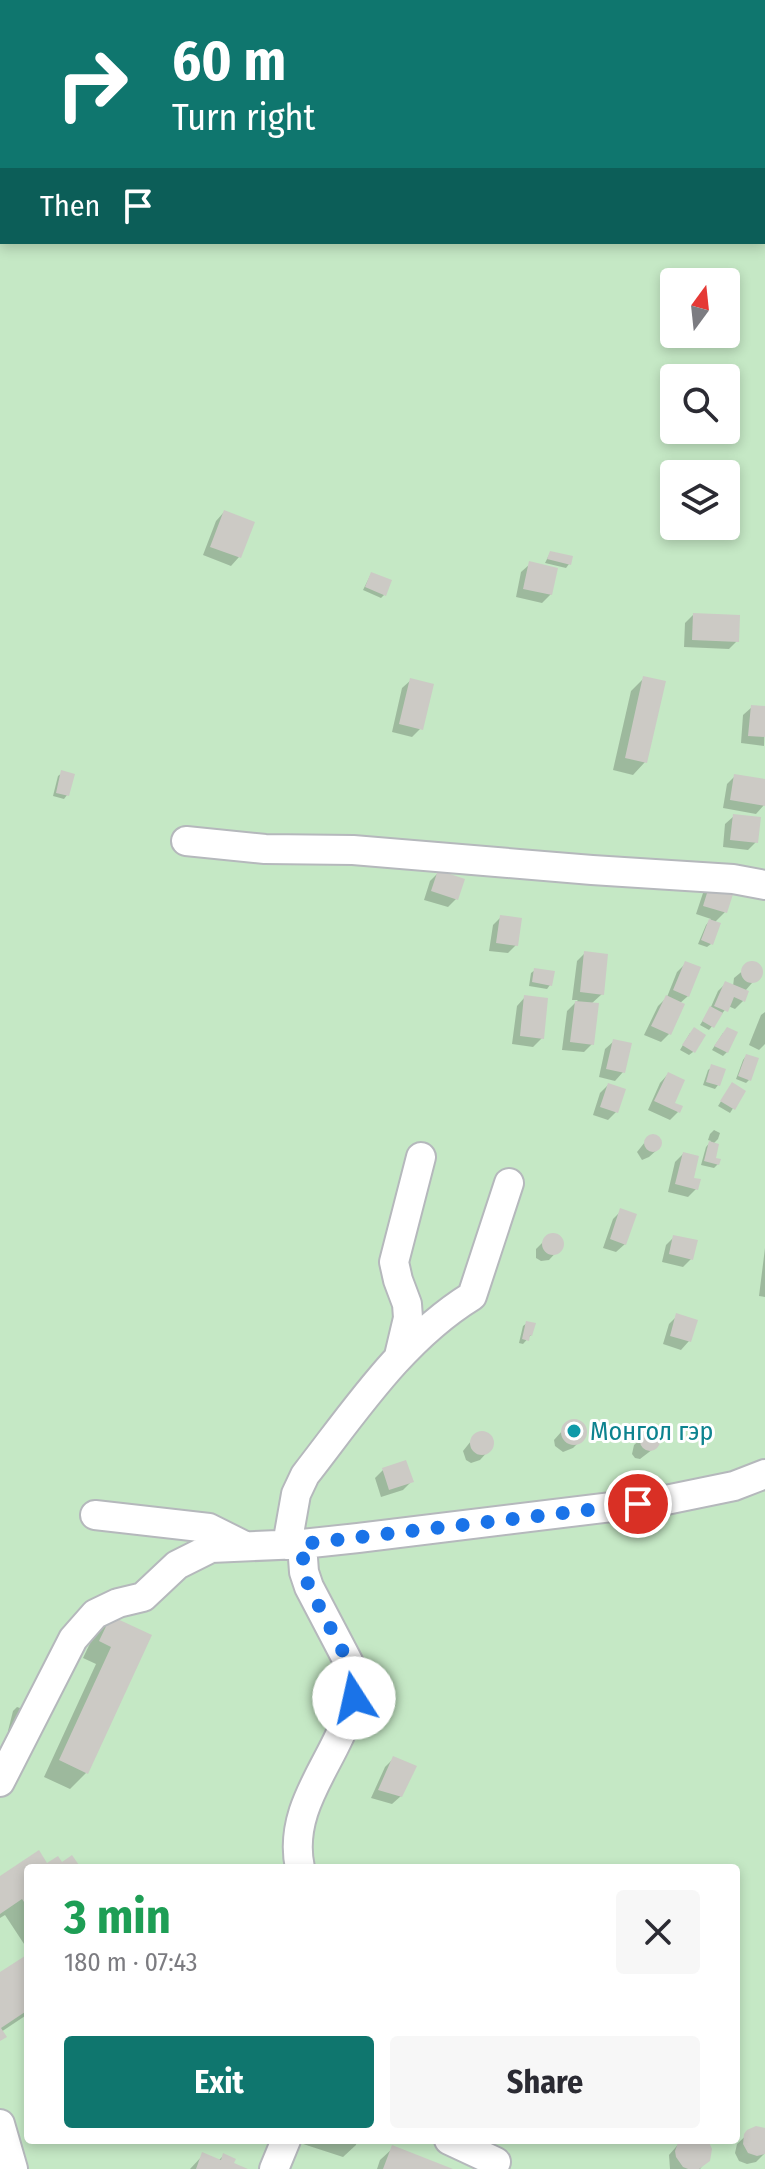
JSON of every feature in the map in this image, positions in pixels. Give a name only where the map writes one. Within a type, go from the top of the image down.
[{"type":"street","points":[[186,841],[265,849],[353,850],[733,879],[765,885]]},
{"type":"street","points":[[399,1356],[408,1318],[407,1304],[394,1262],[421,1157]]},
{"type":"street","points":[[300,1864],[298,1838],[302,1814],[311,1789],[344,1727],[354,1698],[355,1682],[352,1669],[309,1587],[294,1544],[296,1494],[305,1475],[399,1356],[472,1296],[509,1183]]},
{"type":"street","points":[[0,1782],[73,1639],[95,1614],[118,1603],[143,1597],[177,1565],[211,1548],[294,1544],[673,1500],[734,1486],[765,1474]]},
{"type":"street","points":[[95,1515],[209,1528],[246,1546]]},
{"type":"street","points":[[0,2124],[13,2169]]},
{"type":"street","points":[[274,2169],[284,2144]]},
{"type":"street","points":[[461,2144],[498,2157]]},
{"type":"green space","points":[[0,244],[765,244],[765,2169],[0,2169]]},
{"type":"building","points":[[224,510],[255,522],[241,558],[210,547]]},
{"type":"building","points":[[550,551],[573,556],[571,565],[547,559]]},
{"type":"building","points":[[529,561],[558,568],[552,595],[523,589]]},
{"type":"building","points":[[371,572],[392,580],[386,596],[365,587]]},
{"type":"building","points":[[693,613],[740,615],[739,642],[692,640]]},
{"type":"building","points":[[643,676],[666,681],[647,763],[625,758]]},
{"type":"building","points":[[410,678],[434,684],[423,730],[399,724]]},
{"type":"building","points":[[751,705],[765,706],[765,737],[748,736]]},
{"type":"building","points":[[61,770],[75,774],[69,796],[56,793]]},
{"type":"building","points":[[734,774],[765,779],[765,806],[730,800]]},
{"type":"building","points":[[733,814],[761,817],[758,843],[730,840]]},
{"type":"building","points":[[438,870],[465,879],[458,900],[431,891]]},
{"type":"building","points":[[711,880],[735,888],[727,913],[703,906]]},
{"type":"building","points":[[500,915],[522,918],[518,946],[496,943]]},
{"type":"building","points":[[709,919],[721,923],[713,945],[701,940]]},
{"type":"building","points":[[584,951],[608,954],[604,995],[580,992]]},
{"type":"building","points":[[685,961],[701,967],[689,997],[673,990]]},
{"type":"building","points":[[752,961],[763,972],[752,983],[741,972]]},
{"type":"building","points":[[534,968],[555,971],[552,986],[532,982]]},
{"type":"building","points":[[725,981],[749,991],[745,1002],[734,997],[728,1012],[714,1006]]},
{"type":"building","points":[[524,995],[548,998],[544,1039],[520,1036]]},
{"type":"building","points":[[666,995],[685,1004],[671,1035],[651,1026]]},
{"type":"building","points":[[575,1001],[599,1003],[594,1045],[570,1042]]},
{"type":"building","points":[[710,1006],[723,1013],[714,1028],[702,1021]]},
{"type":"building","points":[[694,1027],[706,1035],[695,1053],[682,1045]]},
{"type":"building","points":[[727,1027],[738,1032],[728,1053],[714,1046]]},
{"type":"building","points":[[613,1039],[632,1043],[625,1073],[606,1069]]},
{"type":"building","points":[[746,1054],[759,1058],[751,1081],[738,1076]]},
{"type":"building","points":[[711,1064],[726,1069],[720,1086],[706,1082]]},
{"type":"building","points":[[668,1072],[685,1080],[675,1103],[683,1106],[680,1113],[654,1101]]},
{"type":"building","points":[[732,1082],[746,1091],[735,1110],[720,1101]]},
{"type":"building","points":[[608,1083],[626,1089],[618,1113],[600,1107]]},
{"type":"building","points":[[649,1134],[657,1134],[662,1143],[660,1150],[649,1152],[644,1147],[644,1139]]},
{"type":"building","points":[[709,1141],[719,1144],[716,1158],[721,1159],[719,1165],[704,1161]]},
{"type":"building","points":[[683,1152],[699,1156],[694,1178],[701,1179],[698,1190],[675,1184]]},
{"type":"building","points":[[620,1208],[637,1214],[626,1245],[610,1239]]},
{"type":"building","points":[[553,1233],[561,1236],[564,1244],[561,1252],[553,1255],[545,1252],[542,1244],[545,1236]]},
{"type":"building","points":[[673,1235],[698,1240],[693,1260],[669,1254]]},
{"type":"building","points":[[676,1313],[698,1320],[691,1342],[670,1336]]},
{"type":"building","points":[[526,1321],[536,1323],[529,1341],[522,1339]]},
{"type":"building","name":"Монгол гэр","points":[[574,1419],[583,1423],[587,1432],[583,1441],[574,1445],[565,1441],[561,1432],[565,1423]]},
{"type":"building","points":[[482,1431],[491,1434],[494,1443],[491,1452],[482,1455],[473,1452],[470,1443],[473,1434]]},
{"type":"building","name":"Монгол гэр","points":[[646,1431],[654,1431],[660,1441],[654,1451],[646,1451],[640,1445],[640,1437]]},
{"type":"building","points":[[406,1460],[414,1482],[389,1490],[382,1468]]},
{"type":"building","points":[[111,1616],[152,1635],[88,1774],[59,1760],[111,1647],[99,1641]]},
{"type":"building","points":[[393,1756],[417,1766],[402,1797],[378,1790]]},
{"type":"building","points":[[39,1850],[47,1863],[58,1856],[62,1862],[72,1855],[78,1864],[24,1864],[24,1902],[22,1899],[0,1914],[0,1876]]},
{"type":"building","points":[[24,1957],[24,2013],[1,2028],[7,2037],[0,2041],[0,1972]]},
{"type":"building","points":[[756,2126],[765,2128],[765,2154],[757,2156],[748,2153],[743,2144],[744,2134]]},
{"type":"building","points":[[678,2144],[710,2144],[712,2149],[710,2161],[699,2169],[683,2167],[675,2151]]},
{"type":"building","points":[[392,2145],[453,2169],[383,2169]]},
{"type":"building","points":[[202,2152],[221,2160],[223,2153],[236,2159],[234,2163],[248,2169],[196,2169]]},
{"type":"place","name":"Монгол гэр","points":[[574,1431]]},
{"type":"route","points":[[354,1698],[352,1669],[309,1587],[304,1572],[302,1544],[638,1504]]}]
